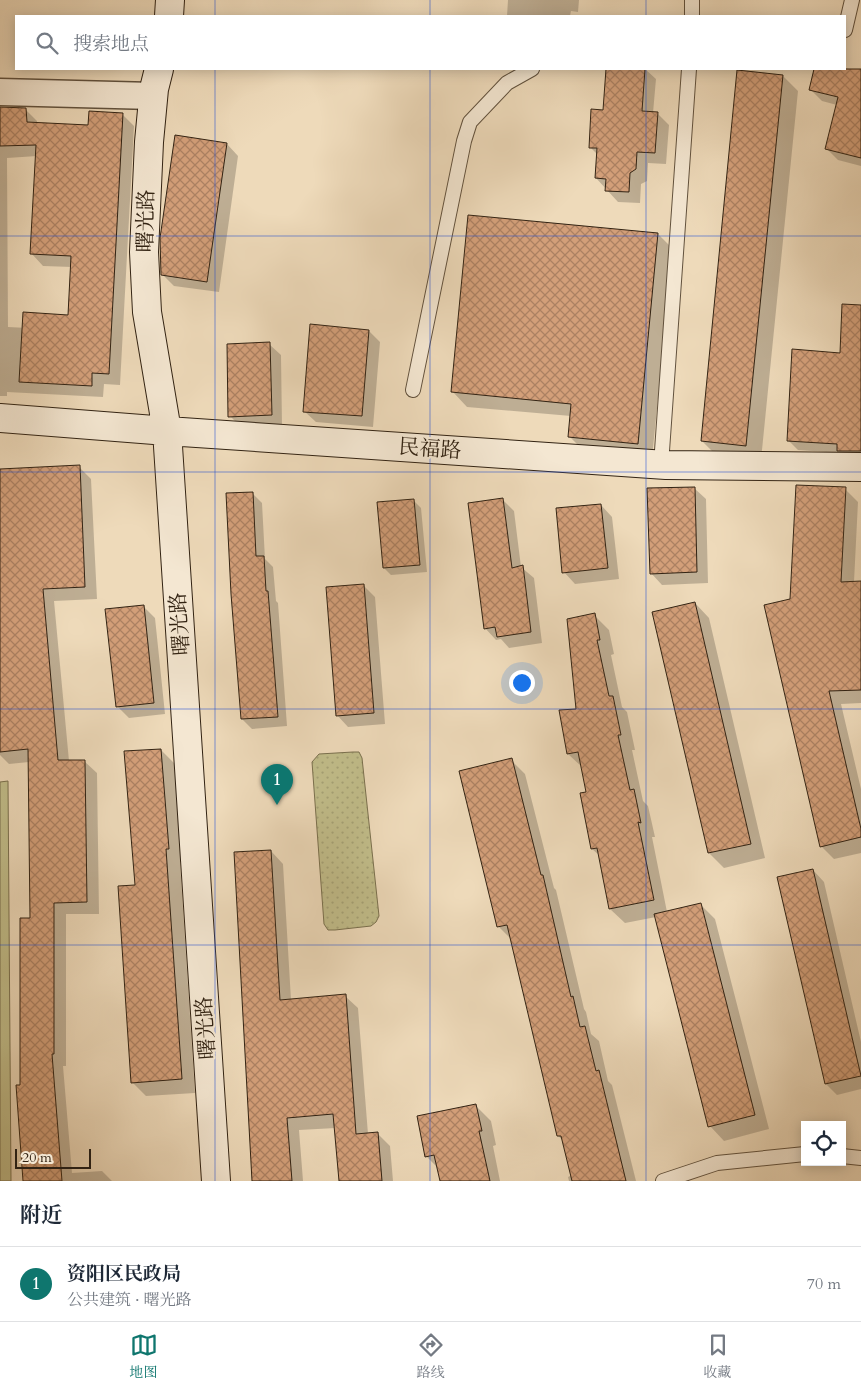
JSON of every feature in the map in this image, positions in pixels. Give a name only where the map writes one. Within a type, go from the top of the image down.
[{"type":"street","points":[[169,15],[170,0]]},
{"type":"street","name":"曙光路","points":[[159,70],[153,96],[146,194],[144,252],[146,303],[167,431],[216,1181]]},
{"type":"street","points":[[0,92],[153,96]]},
{"type":"street","name":"民福路","points":[[0,418],[661,465],[861,467]]},
{"type":"lane","points":[[692,0],[692,15]]},
{"type":"lane","points":[[846,26],[852,0]]},
{"type":"lane","points":[[413,390],[464,141],[470,122],[507,83],[530,70]]},
{"type":"lane","points":[[661,465],[689,70]]},
{"type":"lane","points":[[663,1181],[717,1163],[801,1154]]},
{"type":"lane","points":[[846,1156],[861,1158]]},
{"type":"shaded area","points":[[359,752],[362,758],[379,916],[371,926],[328,930],[324,924],[312,762],[319,754]]},
{"type":"shaded area","points":[[8,781],[11,1181],[0,1181],[0,782]]},
{"type":"building","points":[[861,69],[861,158],[825,149],[838,97],[809,90],[814,70]]},
{"type":"building","points":[[606,70],[645,70],[642,111],[658,112],[655,153],[637,152],[636,169],[630,173],[629,192],[605,191],[606,179],[595,178],[597,148],[589,148],[591,109],[603,110]]},
{"type":"building","points":[[737,70],[783,75],[746,446],[701,441]]},
{"type":"building","points":[[0,107],[26,108],[27,122],[88,125],[89,111],[123,113],[109,374],[92,373],[92,386],[19,382],[23,312],[68,315],[71,256],[30,254],[36,145],[0,146]]},
{"type":"building","points":[[175,135],[227,143],[207,282],[161,275],[160,238]]},
{"type":"building","points":[[468,215],[658,233],[638,444],[568,437],[571,404],[451,392]]},
{"type":"building","points":[[842,304],[861,305],[861,451],[837,451],[837,444],[787,441],[792,349],[840,353]]},
{"type":"building","points":[[310,324],[369,330],[362,416],[303,412]]},
{"type":"building","points":[[270,342],[272,415],[228,417],[227,344]]},
{"type":"building","points":[[80,465],[85,587],[43,589],[58,760],[85,760],[87,902],[54,903],[54,1054],[52,1054],[62,1181],[23,1181],[16,1085],[20,1085],[20,918],[30,918],[28,749],[0,752],[0,469]]},
{"type":"building","points":[[796,485],[846,487],[841,582],[861,581],[861,690],[829,691],[861,829],[861,837],[820,847],[764,605],[790,599]]},
{"type":"building","points":[[695,487],[697,572],[650,574],[647,488]]},
{"type":"building","points":[[253,492],[256,556],[264,556],[278,717],[241,719],[231,594],[226,493]]},
{"type":"building","points":[[503,498],[512,568],[523,565],[531,632],[497,637],[495,627],[484,629],[468,503]]},
{"type":"building","points":[[414,499],[420,565],[383,568],[377,502]]},
{"type":"building","points":[[601,504],[608,568],[562,573],[556,508]]},
{"type":"building","points":[[364,584],[374,713],[336,716],[326,587]]},
{"type":"building","points":[[695,602],[751,844],[708,853],[652,612]]},
{"type":"building","points":[[144,605],[154,703],[116,707],[105,609]]},
{"type":"building","points":[[595,613],[600,640],[597,640],[609,696],[613,696],[621,735],[618,735],[630,790],[634,789],[641,823],[638,822],[654,900],[609,909],[597,848],[591,849],[580,793],[586,792],[578,752],[567,754],[559,710],[576,709],[567,619]]},
{"type":"building","points":[[161,749],[169,849],[166,849],[182,1079],[131,1083],[118,886],[135,885],[124,751]]},
{"type":"building","points":[[512,758],[541,875],[543,875],[571,997],[573,996],[580,1027],[585,1026],[596,1071],[599,1070],[626,1181],[572,1181],[561,1136],[557,1136],[507,925],[497,927],[459,771]]},
{"type":"building","points":[[271,850],[280,1000],[346,994],[356,1134],[378,1132],[382,1181],[339,1181],[333,1114],[287,1118],[292,1181],[252,1181],[234,852]]},
{"type":"building","points":[[813,869],[861,1076],[825,1084],[777,877]]},
{"type":"building","points":[[701,903],[755,1115],[708,1127],[654,914]]},
{"type":"building","points":[[476,1104],[482,1131],[479,1131],[490,1181],[440,1181],[434,1155],[425,1157],[417,1116]]},
{"type":"place","name":"资阳区民政局","points":[[277,805]]}]
